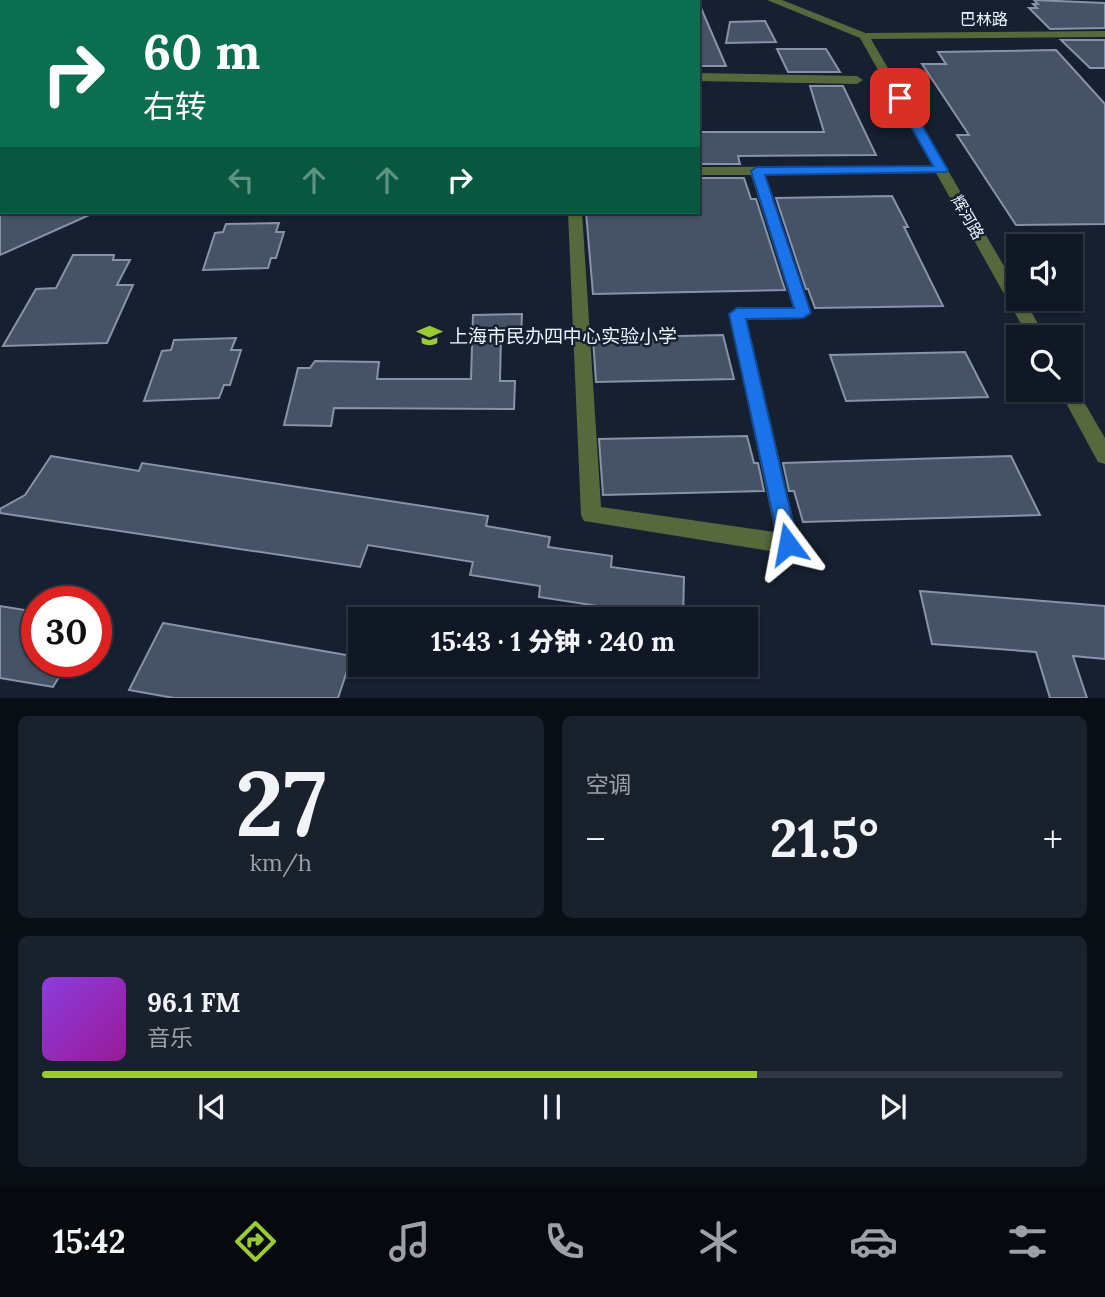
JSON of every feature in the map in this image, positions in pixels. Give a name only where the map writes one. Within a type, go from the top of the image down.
[{"type":"street","points":[[772,0],[864,36]]},
{"type":"street","name":"巴林路","points":[[864,36],[1105,34]]},
{"type":"street","name":"辉河路","points":[[864,36],[1031,325]]},
{"type":"street","points":[[700,77],[857,80]]},
{"type":"street","points":[[700,171],[942,170]]},
{"type":"street","points":[[575,214],[591,515],[788,544],[737,314],[803,313],[757,171]]},
{"type":"street","points":[[1075,402],[1105,456]]},
{"type":"building","points":[[1034,0],[1105,3],[1105,28],[1050,29],[1029,8],[1037,8],[1033,4],[1038,4]]},
{"type":"building","points":[[700,6],[726,66],[700,66]]},
{"type":"building","points":[[765,21],[776,42],[726,43],[730,22]]},
{"type":"building","points":[[1061,40],[1105,40],[1105,68],[1090,68]]},
{"type":"building","points":[[777,49],[826,49],[840,72],[788,72]]},
{"type":"building","points":[[1056,50],[1105,104],[1105,224],[1016,225],[957,135],[969,135],[922,64],[946,64],[938,52]]},
{"type":"building","points":[[810,86],[843,86],[876,155],[738,156],[740,164],[700,164],[700,132],[824,132]]},
{"type":"building","points":[[700,178],[744,178],[751,199],[756,199],[785,290],[593,294],[586,214],[700,214]]},
{"type":"building","points":[[892,196],[908,227],[904,227],[943,306],[815,308],[806,289],[776,198]]},
{"type":"building","points":[[0,214],[92,214],[0,255]]},
{"type":"building","points":[[279,223],[276,232],[284,232],[276,258],[271,258],[268,268],[203,270],[215,233],[223,232],[226,224]]},
{"type":"building","points":[[73,255],[114,255],[113,260],[130,260],[117,285],[133,285],[107,343],[3,346],[36,289],[56,288]]},
{"type":"building","points":[[522,314],[521,336],[501,336],[500,381],[515,381],[514,409],[334,408],[331,426],[284,425],[298,368],[310,368],[315,361],[379,362],[377,379],[471,379],[473,315]]},
{"type":"building","points":[[723,335],[734,379],[596,382],[593,338]]},
{"type":"building","points":[[236,338],[231,350],[241,350],[230,385],[224,385],[219,398],[144,401],[162,351],[171,350],[174,340]]},
{"type":"building","points":[[965,352],[988,397],[846,401],[830,355]]},
{"type":"building","points":[[747,436],[754,463],[758,463],[764,491],[603,495],[599,439]]},
{"type":"building","points":[[51,456],[139,471],[142,463],[488,516],[486,526],[550,537],[548,547],[612,556],[611,567],[684,577],[683,607],[604,607],[539,597],[540,586],[470,575],[473,562],[368,545],[360,567],[0,513],[0,509],[25,495]]},
{"type":"building","points":[[1011,456],[1040,515],[803,522],[794,491],[789,491],[783,463]]},
{"type":"building","points":[[920,591],[1105,606],[1105,659],[1073,656],[1087,698],[1050,698],[1036,652],[932,644]]},
{"type":"building","points":[[0,606],[21,609],[21,677],[59,677],[53,687],[0,678]]},
{"type":"building","points":[[163,623],[348,655],[348,668],[338,698],[174,698],[129,690]]},
{"type":"place","name":"上海市民办四中心实验小学","points":[[429,336]]},
{"type":"route","points":[[788,544],[737,314],[803,313],[757,171],[942,170],[900,98]]}]
